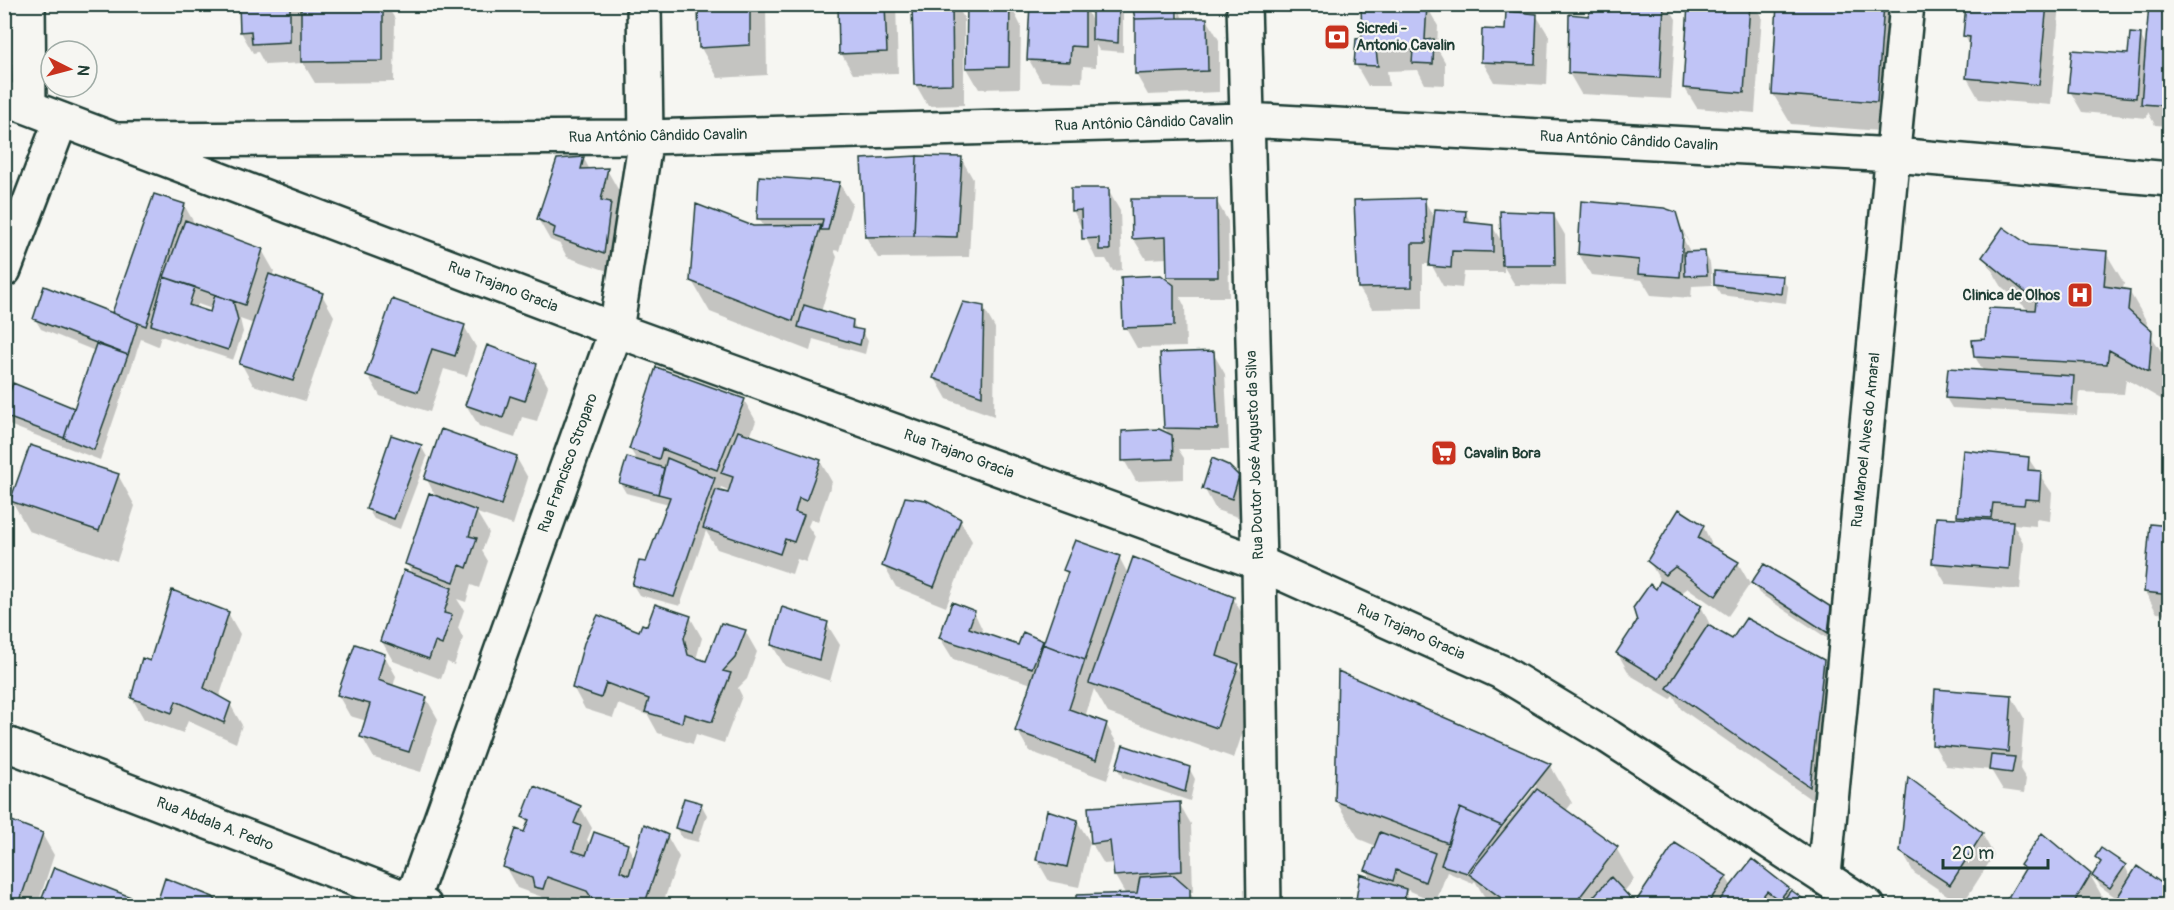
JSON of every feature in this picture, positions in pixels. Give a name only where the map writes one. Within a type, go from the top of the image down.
[{"type":"street","points":[[17,103],[28,4]]},
{"type":"street","name":"Rua Francisco Stroparo","points":[[415,904],[616,330],[646,137],[644,4]]},
{"type":"street","name":"Rua Doutor José Augusto da Silva","points":[[1244,4],[1245,120],[1259,563],[1264,906]]},
{"type":"street","name":"Rua Manoel Alves do Amaral","points":[[1824,875],[1894,155],[1906,4]]},
{"type":"street","name":"Rua Trajano Gracia","points":[[17,103],[616,330],[1259,563],[1501,672],[1609,737],[1824,875],[1868,906]]},
{"type":"street","points":[[4,270],[61,120]]},
{"type":"street","name":"Rua Antônio Cândido Cavalin","points":[[116,140],[646,137],[1245,120],[1894,155],[2169,179]]},
{"type":"street","name":"Rua Abdala A. Pedro","points":[[4,742],[415,904]]},
{"type":"building","points":[[239,4],[290,4],[290,42],[252,44],[251,31],[240,32]]},
{"type":"building","points":[[301,4],[383,4],[383,61],[301,62]]},
{"type":"building","points":[[698,4],[750,4],[750,45],[699,48]]},
{"type":"building","points":[[838,4],[885,4],[887,52],[839,54]]},
{"type":"building","points":[[912,4],[952,4],[953,84],[914,85]]},
{"type":"building","points":[[967,4],[1010,4],[1009,67],[966,68]]},
{"type":"building","points":[[1030,4],[1085,7],[1085,47],[1071,46],[1070,62],[1027,60]]},
{"type":"building","points":[[1092,4],[1119,4],[1118,43],[1092,40]]},
{"type":"building","points":[[1132,4],[1177,4],[1177,18],[1135,19]]},
{"type":"building","points":[[1361,4],[1427,4],[1425,40],[1434,39],[1433,64],[1412,63],[1413,49],[1376,50],[1378,66],[1354,65],[1356,39],[1362,38]]},
{"type":"building","points":[[1591,4],[1664,4],[1660,78],[1568,73],[1569,14],[1589,16]]},
{"type":"building","points":[[1688,4],[1750,4],[1744,93],[1683,88]]},
{"type":"building","points":[[1777,4],[1884,4],[1877,102],[1772,94]]},
{"type":"building","points":[[1966,4],[2047,4],[2039,85],[1966,78],[1970,37],[1963,36]]},
{"type":"building","points":[[2149,4],[2170,4],[2170,106],[2141,104]]},
{"type":"building","points":[[1506,11],[1537,14],[1535,64],[1481,62],[1482,29],[1505,30]]},
{"type":"building","points":[[1207,18],[1208,71],[1135,74],[1135,19]]},
{"type":"building","points":[[2130,33],[2141,34],[2136,98],[2068,92],[2072,50],[2128,54]]},
{"type":"building","points":[[917,156],[962,157],[957,237],[914,236]]},
{"type":"building","points":[[917,156],[914,236],[865,237],[861,159]]},
{"type":"building","points":[[584,157],[581,169],[608,168],[601,200],[611,202],[604,254],[553,236],[555,228],[537,219],[557,159]]},
{"type":"building","points":[[759,176],[840,182],[828,230],[821,230],[823,219],[757,219]]},
{"type":"building","points":[[1071,188],[1109,188],[1110,250],[1099,250],[1099,238],[1082,239],[1081,210],[1071,211]]},
{"type":"building","points":[[154,194],[185,204],[146,326],[112,313]]},
{"type":"building","points":[[1425,198],[1426,243],[1412,243],[1412,287],[1358,288],[1354,200]]},
{"type":"building","points":[[1131,199],[1217,199],[1218,277],[1167,277],[1166,237],[1132,239]]},
{"type":"building","points":[[1581,201],[1664,208],[1676,212],[1683,236],[1680,277],[1638,274],[1639,260],[1578,254]]},
{"type":"building","points":[[696,204],[753,226],[821,225],[793,321],[690,281]]},
{"type":"building","points":[[1435,209],[1466,211],[1465,222],[1493,225],[1493,252],[1452,251],[1451,268],[1429,266]]},
{"type":"building","points":[[1500,211],[1554,213],[1555,265],[1502,265]]},
{"type":"building","points":[[185,220],[263,249],[245,305],[164,277]]},
{"type":"building","name":"Clinica de Olhos","points":[[2003,227],[2029,245],[2107,251],[2104,286],[2130,290],[2128,310],[2152,331],[2149,372],[2109,350],[2107,364],[1974,357],[1972,340],[1985,339],[1989,308],[2035,310],[2036,301],[1982,257]]},
{"type":"building","points":[[1705,251],[1707,275],[1685,276],[1684,252]]},
{"type":"building","points":[[1714,271],[1783,276],[1781,294],[1714,285]]},
{"type":"building","points":[[269,274],[323,293],[293,381],[239,364]]},
{"type":"building","points":[[1161,275],[1174,285],[1174,326],[1123,328],[1121,277]]},
{"type":"building","points":[[164,277],[195,287],[189,305],[210,312],[215,295],[233,301],[238,320],[228,350],[151,325]]},
{"type":"building","points":[[44,286],[138,323],[128,355],[33,319]]},
{"type":"building","points":[[392,299],[465,325],[455,356],[432,349],[418,392],[366,375]]},
{"type":"building","points":[[963,302],[984,306],[982,396],[933,378]]},
{"type":"building","points":[[804,305],[853,320],[852,328],[863,330],[860,345],[798,327]]},
{"type":"building","points":[[96,344],[128,355],[94,450],[64,438]]},
{"type":"building","points":[[487,345],[537,364],[525,401],[510,396],[503,418],[465,405]]},
{"type":"building","points":[[1214,351],[1218,429],[1164,428],[1160,353]]},
{"type":"building","points":[[656,367],[745,399],[717,470],[662,449],[659,459],[629,449]]},
{"type":"building","points":[[1948,368],[2074,376],[2072,405],[1945,398]]},
{"type":"building","points":[[13,383],[74,408],[64,438],[4,416],[4,407]]},
{"type":"building","points":[[441,429],[517,456],[501,505],[424,479]]},
{"type":"building","points":[[1159,429],[1172,435],[1173,459],[1122,461],[1122,431]]},
{"type":"building","points":[[738,431],[821,460],[806,501],[799,498],[795,512],[804,515],[794,542],[785,539],[780,554],[703,528],[716,490],[728,493],[733,477],[721,473]]},
{"type":"building","points":[[391,435],[422,445],[394,519],[366,509]]},
{"type":"building","points":[[30,445],[119,474],[99,531],[10,501]]},
{"type":"building","points":[[1963,450],[2029,457],[2028,470],[2041,471],[2039,500],[2025,499],[2024,505],[1993,503],[1991,518],[1957,516]]},
{"type":"building","points":[[627,457],[664,468],[658,494],[619,483]]},
{"type":"building","points":[[667,458],[715,478],[674,597],[632,585],[639,561],[646,562],[670,497],[658,494]]},
{"type":"building","points":[[1212,458],[1228,465],[1239,476],[1232,499],[1202,489]]},
{"type":"building","points":[[429,493],[477,511],[469,536],[477,538],[467,568],[460,565],[454,582],[405,564]]},
{"type":"building","points":[[905,497],[926,500],[961,519],[934,587],[882,566]]},
{"type":"building","points":[[1679,509],[1704,525],[1698,538],[1739,562],[1716,596],[1675,567],[1665,575],[1647,561]]},
{"type":"building","points":[[1936,517],[2013,521],[2009,569],[1932,563]]},
{"type":"building","points":[[2150,524],[2170,526],[2170,595],[2144,592]]},
{"type":"building","points":[[1075,540],[1120,556],[1085,660],[1043,644],[1068,572],[1063,570]]},
{"type":"building","points":[[1133,557],[1234,597],[1217,656],[1239,664],[1217,728],[1089,683]]},
{"type":"building","points":[[1764,564],[1831,607],[1828,633],[1751,583]]},
{"type":"building","points":[[404,570],[452,588],[444,613],[452,615],[442,645],[435,642],[429,659],[380,641]]},
{"type":"building","points":[[1660,581],[1702,605],[1659,679],[1616,653],[1637,621],[1633,608],[1650,584],[1656,589]]},
{"type":"building","points":[[172,590],[229,612],[204,688],[231,703],[224,723],[176,701],[172,713],[131,698],[142,658],[150,661]]},
{"type":"building","points":[[952,602],[975,611],[969,628],[1018,645],[1023,632],[1043,641],[1032,668],[939,638]]},
{"type":"building","points":[[655,604],[691,616],[684,638],[688,655],[706,661],[721,623],[746,630],[735,658],[723,671],[731,673],[712,722],[684,714],[682,723],[645,712],[649,699],[606,683],[601,698],[572,688],[584,643],[598,615],[639,631],[642,624],[647,626]]},
{"type":"building","points":[[782,607],[828,622],[819,660],[771,645]]},
{"type":"building","points":[[1746,618],[1824,660],[1810,787],[1667,688],[1708,625],[1732,639]]},
{"type":"building","points":[[355,644],[385,654],[378,680],[427,697],[409,752],[360,737],[370,704],[337,695]]},
{"type":"building","points":[[1043,644],[1085,660],[1069,709],[1107,723],[1096,760],[1015,731]]},
{"type":"building","points":[[1338,671],[1551,764],[1502,826],[1460,808],[1448,843],[1335,801]]},
{"type":"building","points":[[1935,689],[2012,695],[2008,752],[1932,745]]},
{"type":"building","points":[[1123,745],[1190,767],[1185,792],[1116,768]]},
{"type":"building","points":[[1991,755],[2015,757],[2012,773],[1989,770]]},
{"type":"building","points":[[1908,777],[1983,833],[1950,885],[1900,852]]},
{"type":"building","points":[[534,786],[581,806],[574,823],[581,826],[573,851],[586,855],[594,832],[628,844],[620,871],[629,875],[644,824],[668,835],[644,906],[597,906],[587,891],[547,877],[543,889],[534,887],[532,878],[503,867],[516,829],[524,832],[529,820],[522,817]]},
{"type":"building","points":[[1537,789],[1618,847],[1573,906],[1512,906],[1469,874]]},
{"type":"building","points":[[684,798],[702,803],[692,833],[675,828]]},
{"type":"building","points":[[1180,802],[1182,871],[1114,876],[1110,841],[1091,844],[1088,807]]},
{"type":"building","points":[[1460,808],[1502,826],[1467,873],[1441,865]]},
{"type":"building","points":[[1047,810],[1078,820],[1067,867],[1036,860]]},
{"type":"building","points":[[4,818],[43,833],[19,904],[4,900]]},
{"type":"building","points":[[1380,832],[1435,853],[1425,882],[1396,870],[1393,881],[1365,870]]},
{"type":"building","points":[[2042,833],[2091,874],[2072,906],[2016,906],[2007,899],[2025,869],[2020,865]]},
{"type":"building","points":[[1675,843],[1727,876],[1706,906],[1585,906],[1611,877],[1635,903]]},
{"type":"building","points":[[2101,848],[2126,865],[2110,888],[2092,876],[2101,862],[2095,857]]},
{"type":"building","points":[[1752,859],[1789,888],[1779,900],[1767,891],[1755,906],[1715,906]]},
{"type":"building","points":[[2137,866],[2170,889],[2170,906],[2112,906]]},
{"type":"building","points":[[54,867],[146,903],[145,906],[39,906]]},
{"type":"building","points":[[1360,874],[1406,889],[1403,906],[1382,906],[1356,900]]},
{"type":"building","points":[[1174,875],[1190,889],[1190,906],[1076,906],[1076,895],[1137,893],[1140,877]]},
{"type":"building","points":[[165,878],[213,897],[221,906],[156,906]]},
{"type":"building","points":[[1791,890],[1813,906],[1779,906]]},
{"type":"place","name":"Sicredi - Antonio Cavalin","points":[[1337,37]]},
{"type":"place","name":"Clinica de Olhos","points":[[2080,295]]},
{"type":"place","name":"Cavalin Bora","points":[[1444,453]]}]
